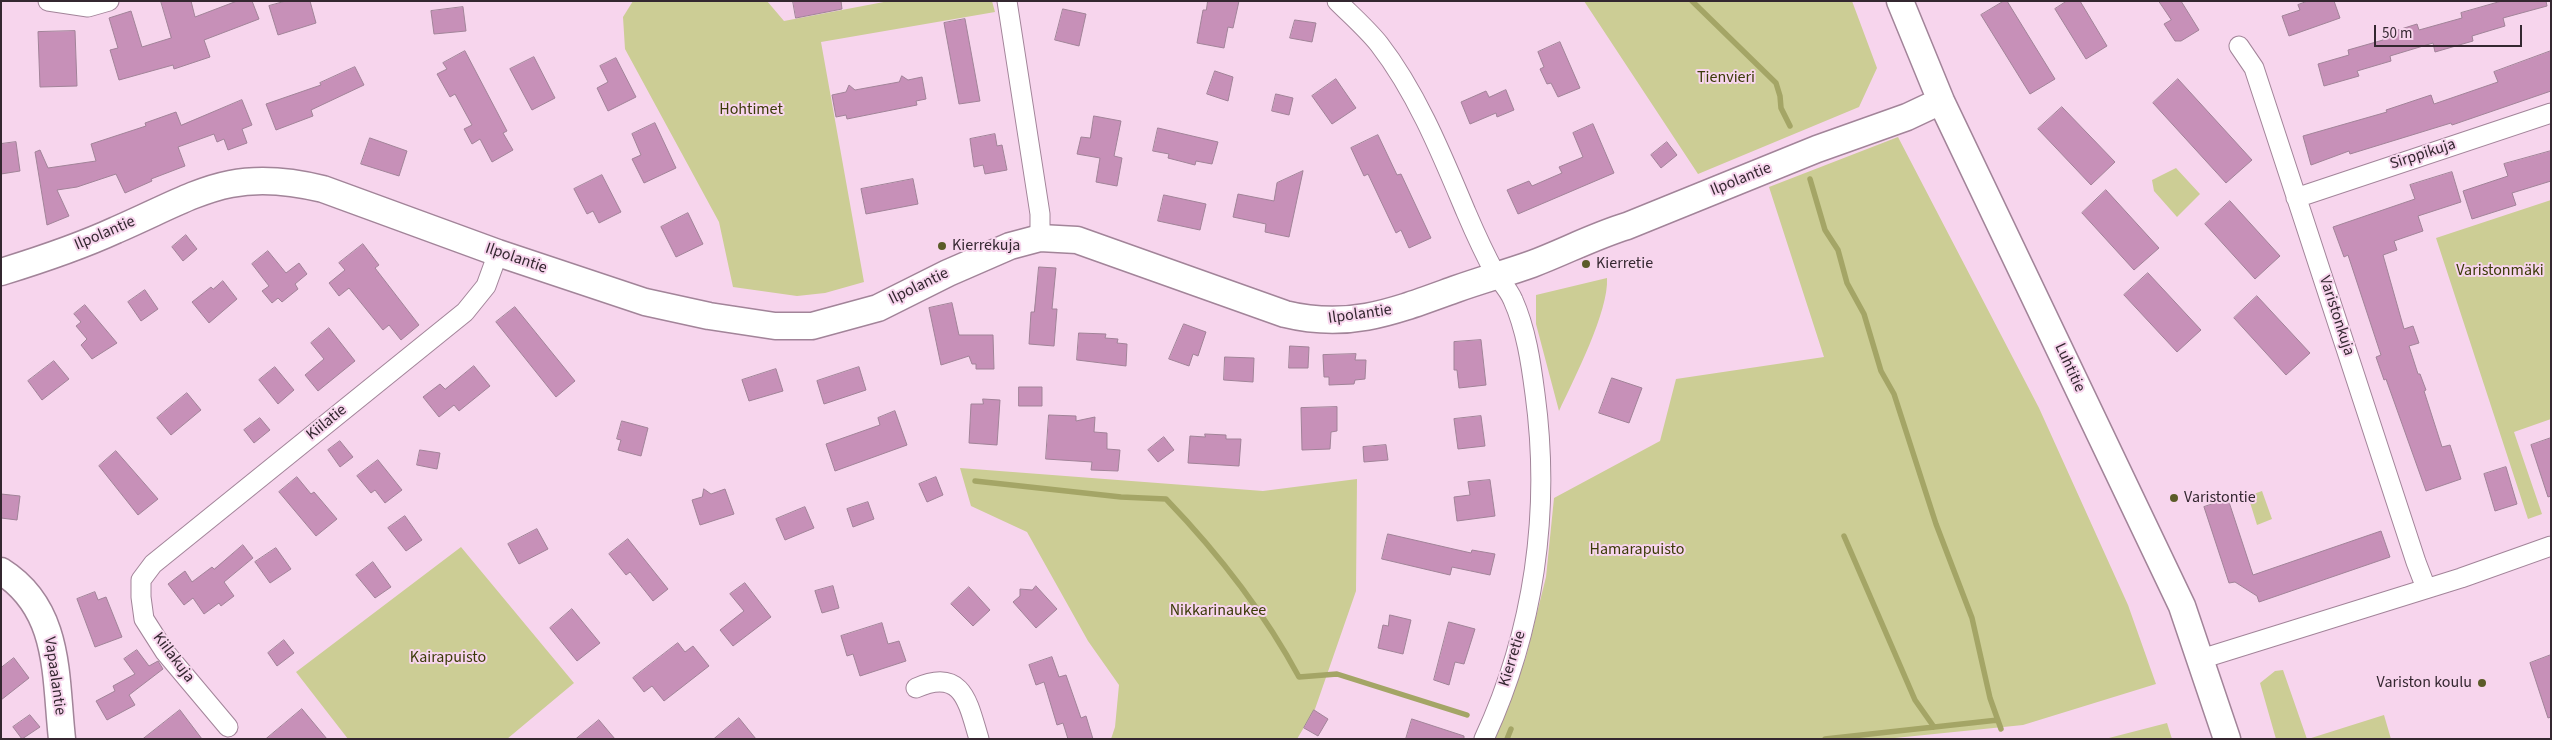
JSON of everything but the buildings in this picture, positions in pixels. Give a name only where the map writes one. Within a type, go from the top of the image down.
[{"type":"street","points":[[48,1],[88,7],[109,1]]},
{"type":"street","points":[[1008,1],[1040,214],[1040,238]]},
{"type":"street","name":"Kierretie","points":[[1337,1],[1378,43],[1402,78],[1446,164],[1482,250],[1497,276],[1513,298],[1531,368],[1539,422],[1542,480],[1540,539],[1532,594],[1515,655],[1484,739]]},
{"type":"street","name":"Luhtitie","points":[[1900,1],[1941,101],[2182,606],[2201,658],[2226,739]]},
{"type":"street","name":"Varistonkuja","points":[[2239,46],[2254,68],[2426,588]]},
{"type":"street","name":"Ilpolantie","points":[[1,272],[105,235],[210,188],[238,181],[266,180],[297,182],[323,189],[498,253],[645,302],[708,316],[776,326],[812,326],[878,308],[948,273],[1010,246],[1040,238],[1077,240],[1285,314],[1310,320],[1338,321],[1387,314],[1532,264],[1599,235],[1627,226],[1817,149],[1907,118],[1941,101]]},
{"type":"street","name":"Sirppikuja","points":[[2296,198],[2551,113]]},
{"type":"street","name":"Kiilatie","points":[[141,580],[153,564],[465,312],[486,286],[498,253]]},
{"type":"street","points":[[2201,658],[2426,588],[2551,546]]},
{"type":"street","name":"Vapaalantie","points":[[1,571],[26,590],[41,612],[52,642],[62,739]]},
{"type":"street","name":"Kiilakuja","points":[[141,580],[144,619],[166,652],[228,727]]},
{"type":"street","points":[[916,688],[929,682],[942,681],[960,689],[967,700],[979,739]]},
{"type":"green space","name":"Hohtimet","points":[[633,1],[767,1],[784,21],[889,1],[992,1],[995,12],[821,42],[864,282],[825,293],[797,296],[733,287],[719,222],[625,49],[623,17]]},
{"type":"green space","name":"Tienvieri","points":[[1584,1],[1852,1],[1877,68],[1859,107],[1698,174]]},
{"type":"green space","name":"Hamarapuisto","points":[[1898,137],[2039,408],[2128,605],[2156,684],[2023,725],[1885,739],[1495,739],[1526,657],[1546,577],[1554,498],[1660,441],[1676,379],[1824,357],[1769,187]]},
{"type":"green space","points":[[2176,168],[2200,194],[2177,217],[2154,191],[2152,180]]},
{"type":"green space","name":"Varistonmäki","points":[[2551,200],[2551,419],[2514,432],[2542,514],[2528,519],[2436,238]]},
{"type":"green space","points":[[1607,278],[1606,292],[1597,326],[1559,411],[1536,324],[1536,295]]},
{"type":"green space","name":"Nikkarinaukee","points":[[960,468],[1263,491],[1357,479],[1356,591],[1315,709],[1297,739],[1111,739],[1115,727],[1119,685],[1088,641],[1027,532],[971,506]]},
{"type":"green space","points":[[2262,491],[2272,519],[2257,525],[2248,496]]},
{"type":"green space","name":"Kairapuisto","points":[[461,547],[574,683],[507,739],[348,739],[296,672]]},
{"type":"green space","points":[[2283,670],[2307,739],[2276,739],[2260,683],[2275,671]]},
{"type":"green space","points":[[2384,715],[2391,739],[2308,739]]},
{"type":"green space","points":[[2167,723],[2172,739],[2105,739]]},
{"type":"waterway","points":[[1692,1],[1776,83],[1781,108],[1790,126]]},
{"type":"waterway","points":[[1810,179],[1825,230],[1838,250],[1847,283],[1864,314],[1881,371],[1894,394],[1936,524],[1972,618],[1990,698],[2001,729]]},
{"type":"waterway","points":[[975,481],[1121,497],[1166,499],[1204,540],[1239,584],[1271,629],[1299,677],[1337,674],[1467,715]]},
{"type":"waterway","points":[[1844,536],[1915,700],[1934,727]]},
{"type":"waterway","points":[[1825,739],[1998,720]]},
{"type":"waterway","points":[[1507,739],[1511,729]]},
{"type":"place","name":"Kierrekuja","points":[[942,246]]},
{"type":"place","name":"Kierretie","points":[[1586,264]]},
{"type":"place","name":"Varistontie","points":[[2174,498]]},
{"type":"place","name":"Variston koulu","points":[[2482,683]]}]
